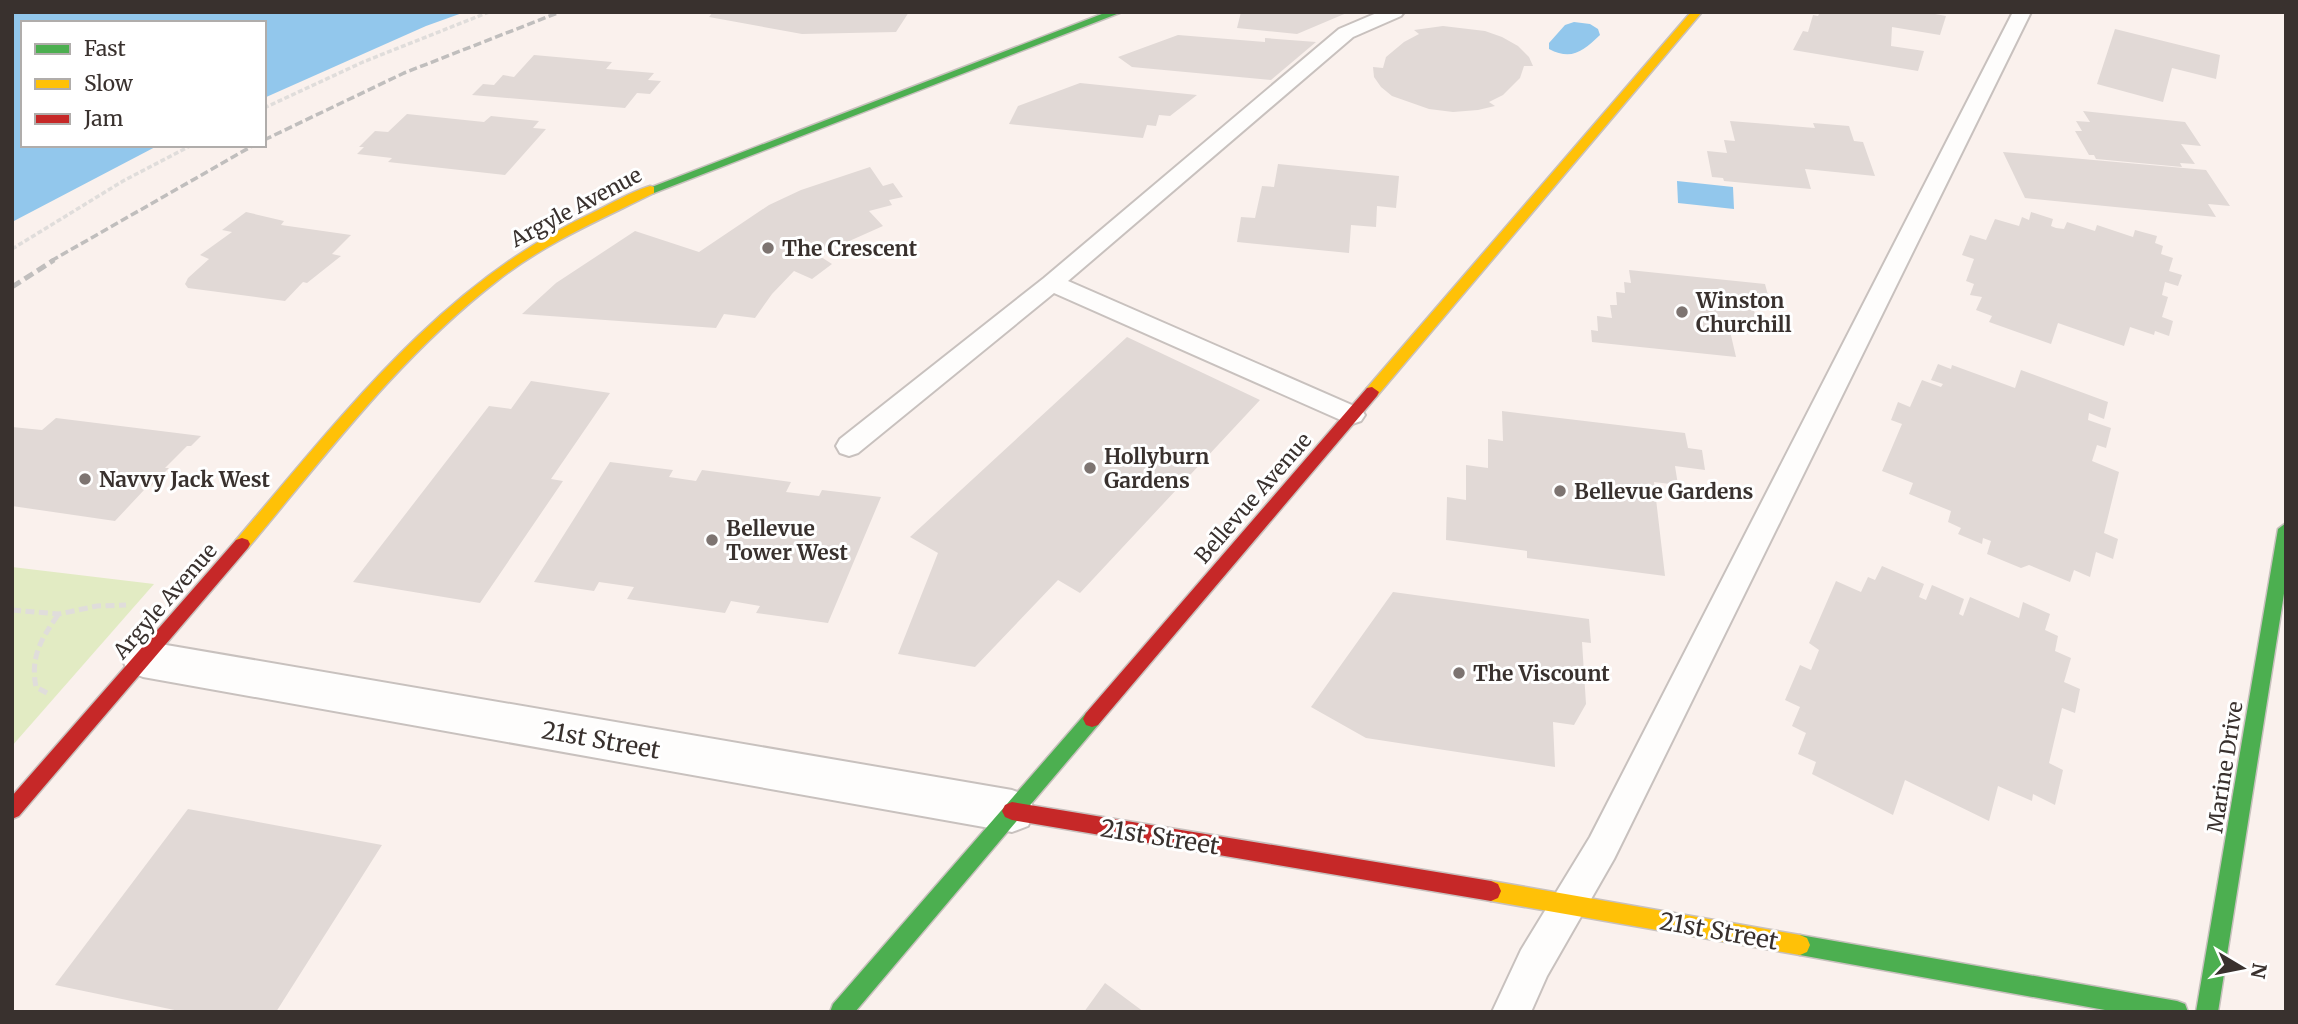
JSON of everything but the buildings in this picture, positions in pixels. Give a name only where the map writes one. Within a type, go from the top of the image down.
[{"type":"street","name":"Argyle Avenue","points":[[12,810],[410,349],[481,287],[537,247],[662,184],[1117,12]]},
{"type":"street","name":"Bellevue Avenue","points":[[841,1012],[1697,12]]},
{"type":"street","name":"Marine Drive","points":[[2207,1012],[2286,529]]},
{"type":"street","name":"21st Street","points":[[143,659],[1012,811],[1568,904],[2177,1012]]},
{"type":"lane","points":[[849,446],[1052,283],[1346,33],[1395,12]]},
{"type":"lane","points":[[1511,1012],[1534,963],[1602,848],[2022,12]]},
{"type":"lane","points":[[1052,283],[1352,415]]},
{"type":"path","points":[[266,107],[363,62],[489,12]]},
{"type":"path","points":[[12,249],[123,181],[188,147]]},
{"type":"path","points":[[12,610],[59,614],[97,606],[130,605]]},
{"type":"path","points":[[50,695],[36,687],[32,670],[35,648],[59,614]]},
{"type":"green space","points":[[12,567],[154,584],[12,746]]},
{"type":"water","points":[[12,12],[465,12],[426,26],[266,97],[266,21],[21,21],[21,147],[155,147],[12,222]]},
{"type":"water","points":[[1574,22],[1590,24],[1598,29],[1600,35],[1588,46],[1571,54],[1549,49],[1549,43],[1565,25]]},
{"type":"water","points":[[1677,181],[1733,187],[1734,209],[1678,203]]},
{"type":"railway","points":[[266,139],[404,73],[560,12]]},
{"type":"railway","points":[[51,261],[250,147]]},
{"type":"railway","points":[[12,287],[54,260]]},
{"type":"traffic: fast","points":[[650,190],[1117,12]]},
{"type":"traffic: fast","points":[[2207,1012],[2286,529]]},
{"type":"traffic: fast","points":[[841,1012],[1092,719]]},
{"type":"traffic: fast","points":[[1800,945],[2177,1012]]},
{"type":"traffic: slow","points":[[1372,392],[1697,12]]},
{"type":"traffic: slow","points":[[242,544],[378,384],[453,310],[494,277],[550,239],[650,190]]},
{"type":"traffic: slow","points":[[1491,891],[1800,945]]},
{"type":"traffic: jam","points":[[1092,719],[1372,392]]},
{"type":"traffic: jam","points":[[12,810],[242,544]]},
{"type":"traffic: jam","points":[[1012,811],[1491,891]]},
{"type":"place","name":"The Crescent","points":[[768,248]]},
{"type":"place","name":"Winston Churchill","points":[[1682,312]]},
{"type":"place","name":"Hollyburn Gardens","points":[[1090,468]]},
{"type":"place","name":"Navvy Jack West","points":[[85,479]]},
{"type":"place","name":"Bellevue Gardens","points":[[1560,491]]},
{"type":"place","name":"Bellevue Tower West","points":[[712,540]]},
{"type":"place","name":"The Viscount","points":[[1459,673]]}]
